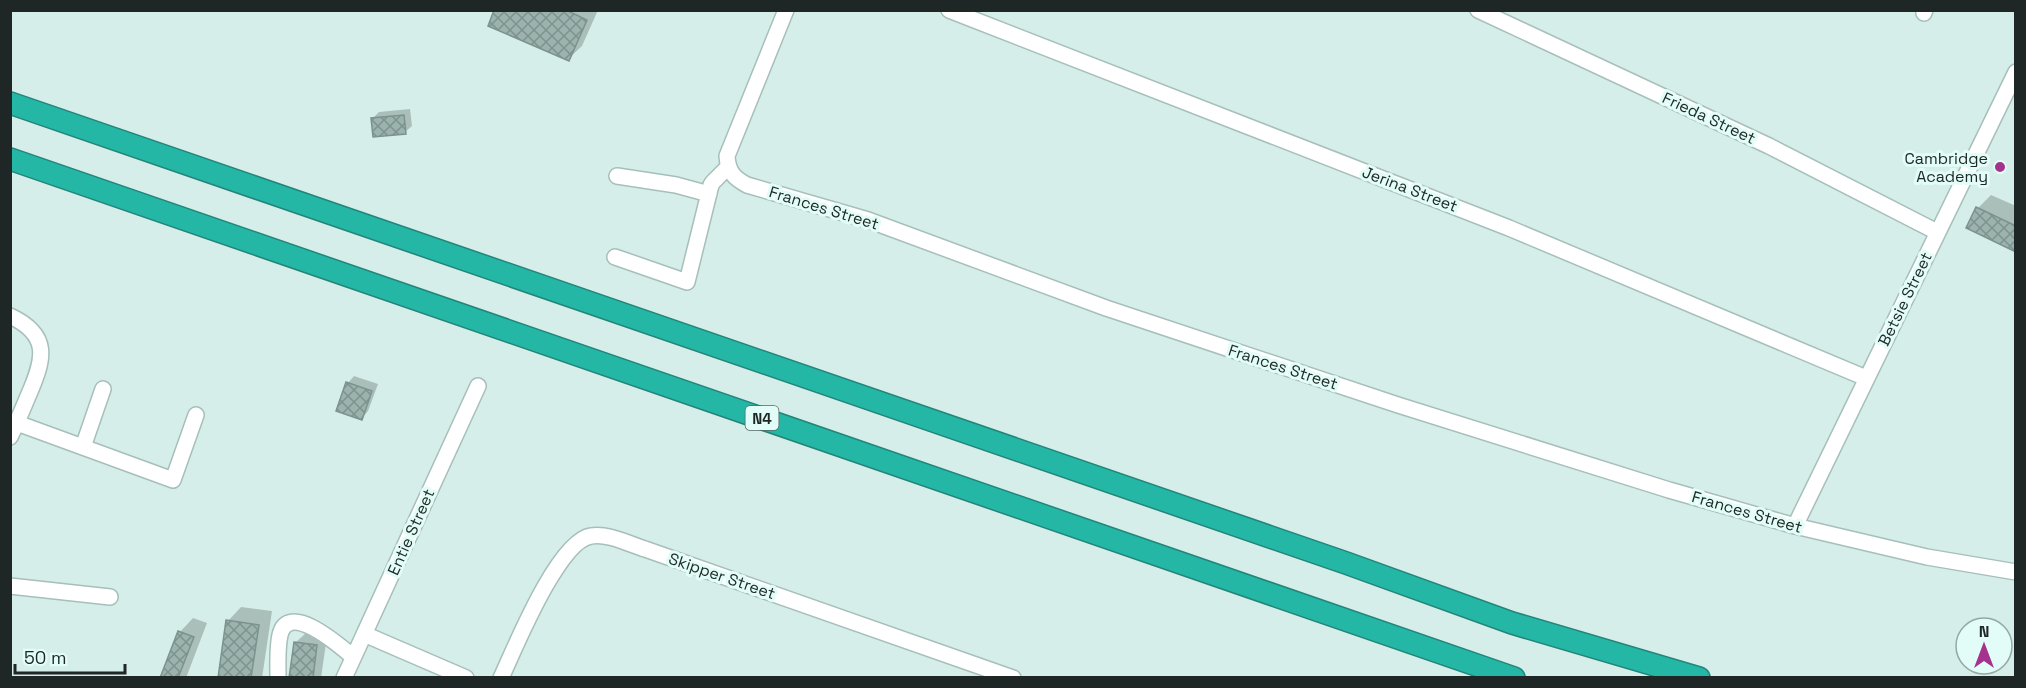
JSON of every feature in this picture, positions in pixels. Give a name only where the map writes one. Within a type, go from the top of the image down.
[{"type":"highway","points":[[10,103],[1335,559],[1512,623],[1699,678]]},
{"type":"highway","name":"N4","points":[[10,159],[1514,678]]},
{"type":"street","points":[[615,258],[687,282],[713,182],[728,167],[727,156],[731,143],[786,10]]},
{"type":"street","name":"Jerina Street","points":[[949,10],[1509,228],[1866,378]]},
{"type":"street","name":"Frieda Street","points":[[1478,10],[1769,146],[1937,232]]},
{"type":"street","name":"Betsie Street","points":[[1795,526],[2016,72]]},
{"type":"street","name":"Frances Street","points":[[728,167],[735,179],[747,185],[868,220],[1127,315],[1635,480],[1795,526],[1927,557],[2016,572]]},
{"type":"street","points":[[617,176],[676,185],[709,194]]},
{"type":"street","points":[[10,316],[33,331],[40,342],[42,356],[14,430],[83,447],[173,480],[196,415]]},
{"type":"street","name":"Entie Street","points":[[344,678],[352,656],[478,386]]},
{"type":"street","points":[[83,447],[103,389]]},
{"type":"street","name":"Skipper Street","points":[[501,678],[540,594],[573,547],[582,538],[592,535],[604,536],[645,549],[1013,678]]},
{"type":"street","points":[[10,586],[110,597]]},
{"type":"street","points":[[278,678],[280,634],[283,628],[291,622],[300,622],[320,631],[352,656]]},
{"type":"street","points":[[364,634],[466,678]]},
{"type":"building","points":[[494,10],[566,10],[587,20],[569,61],[488,26]]},
{"type":"building","points":[[404,115],[406,134],[373,137],[371,118]]},
{"type":"building","points":[[1976,207],[2016,226],[2016,252],[1966,228]]},
{"type":"building","points":[[346,382],[372,391],[362,420],[336,411]]},
{"type":"building","points":[[226,620],[259,625],[251,678],[218,678]]},
{"type":"building","points":[[178,631],[194,637],[178,678],[160,678]]},
{"type":"building","points":[[294,642],[317,645],[313,678],[289,678]]},
{"type":"place","name":"Cambridge Academy","points":[[2000,167]]}]
